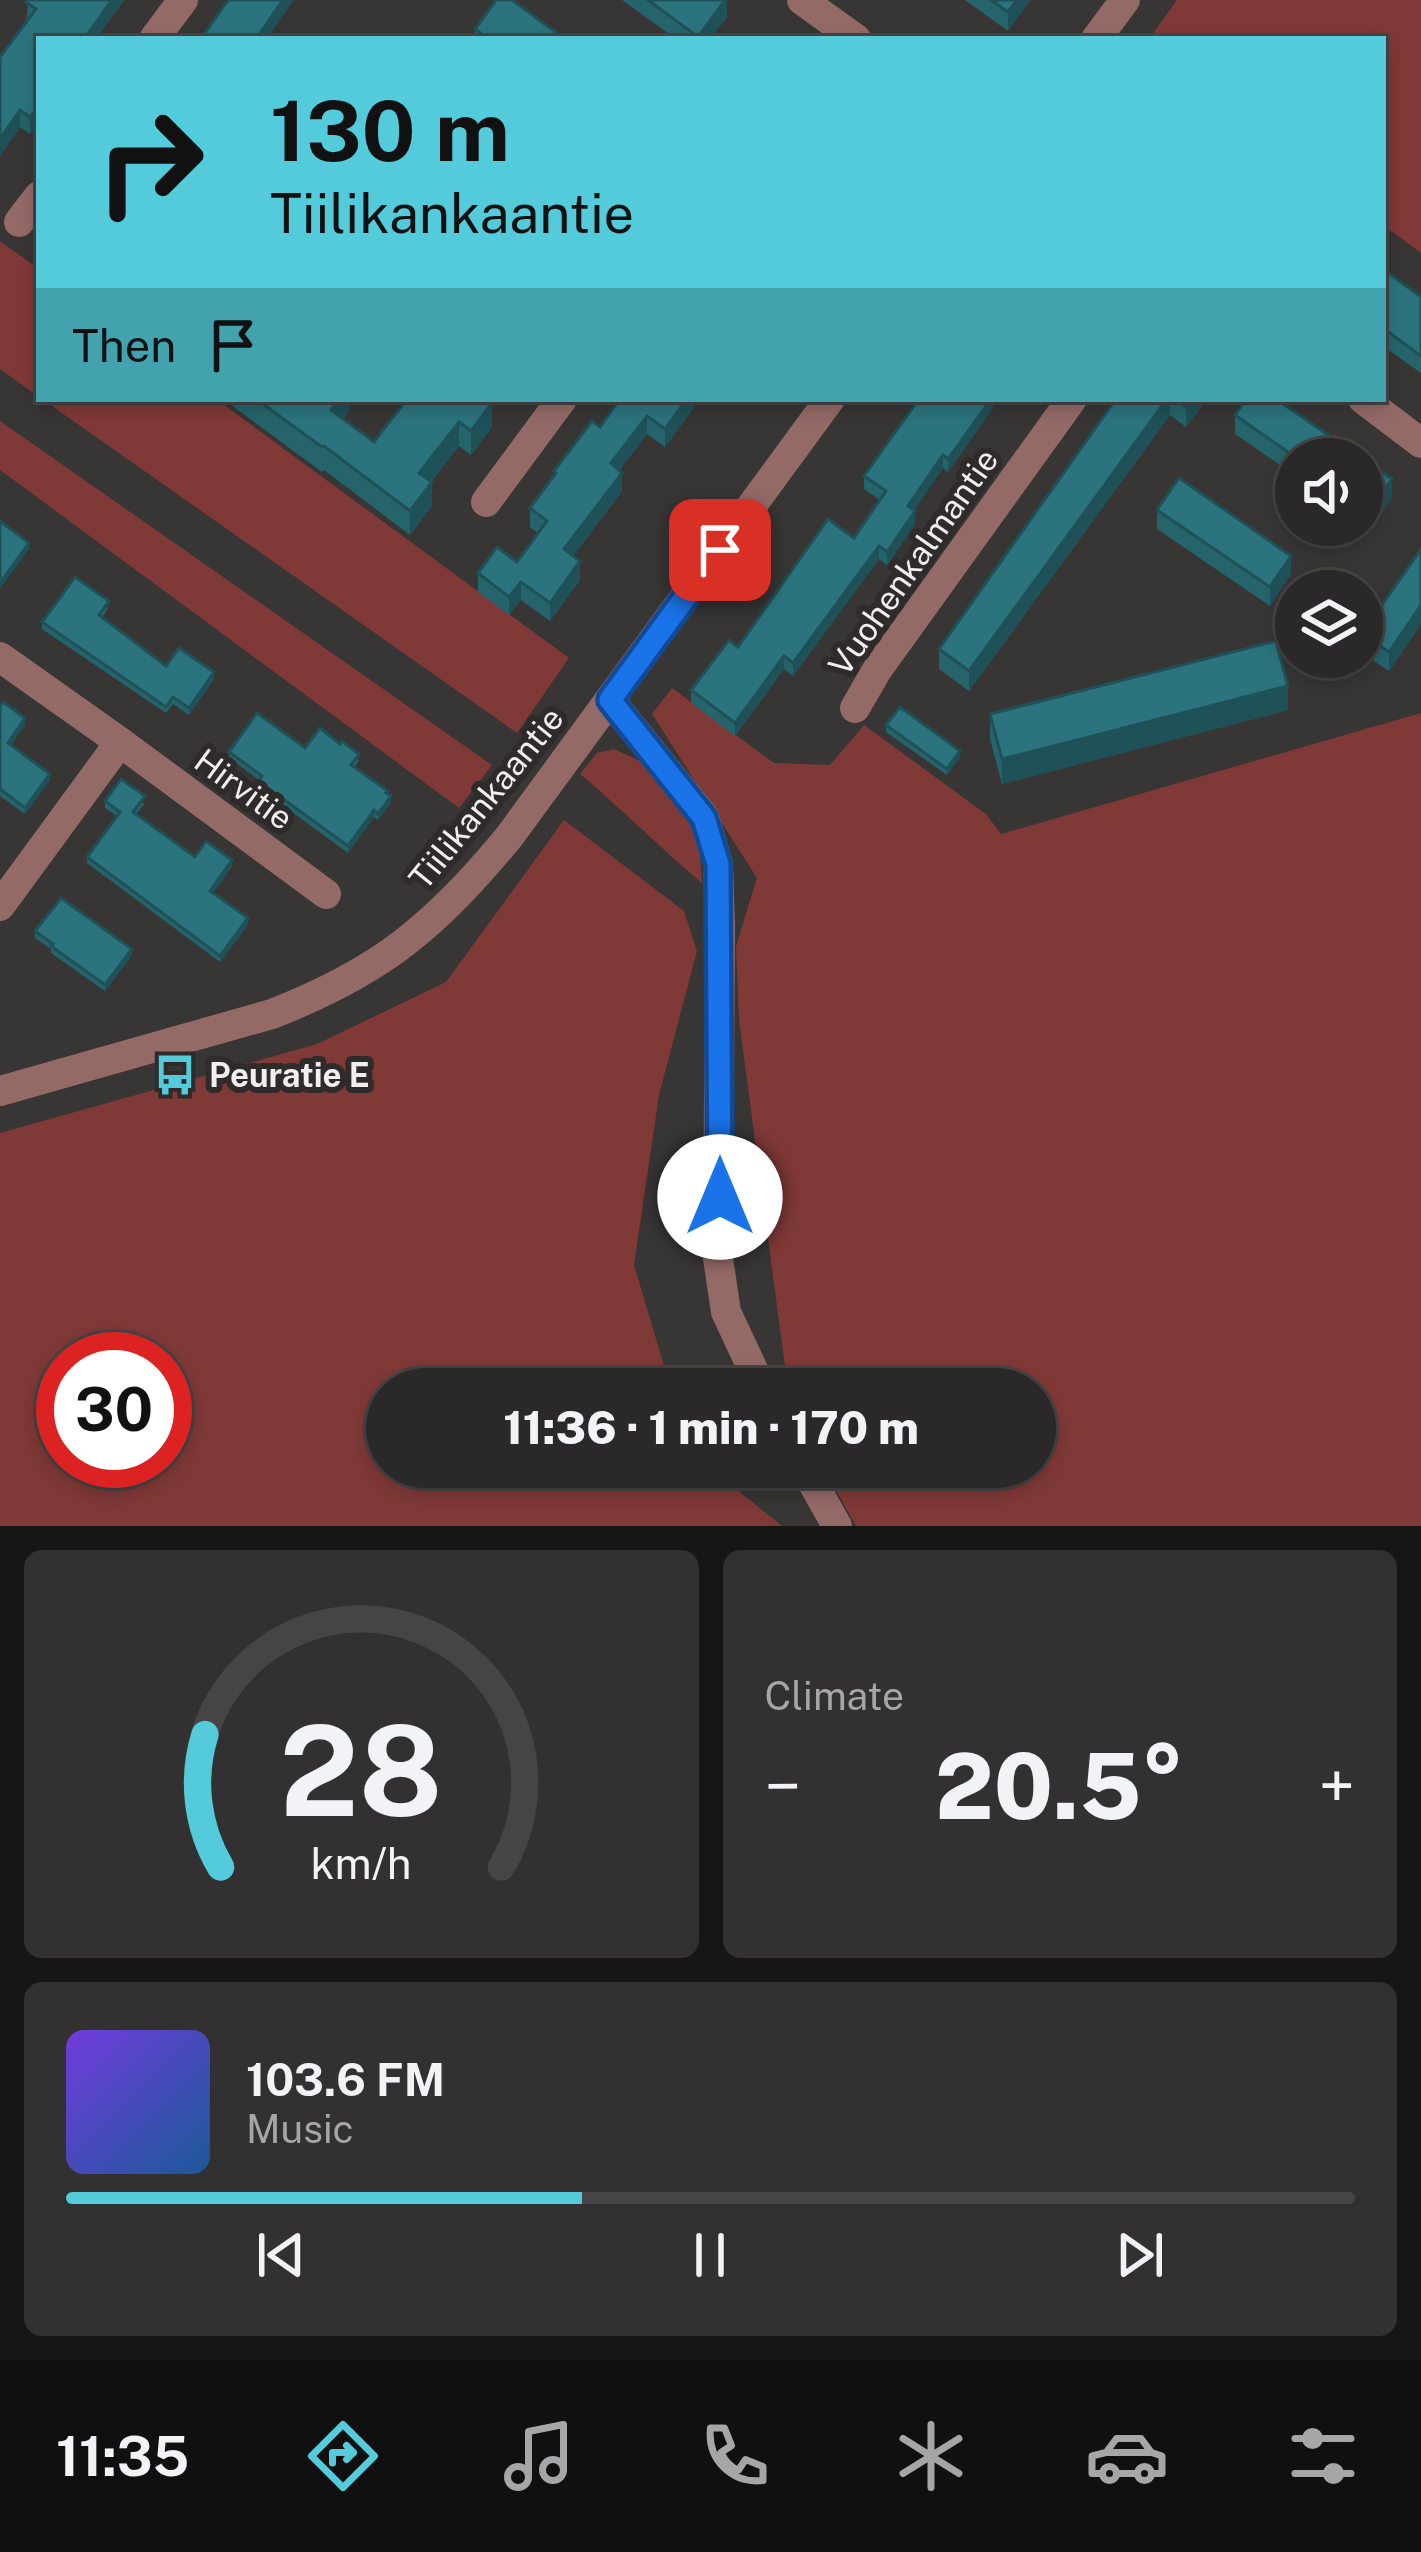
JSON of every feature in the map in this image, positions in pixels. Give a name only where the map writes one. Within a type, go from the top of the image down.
[{"type":"street","points":[[156,36],[183,0]]},
{"type":"street","points":[[802,0],[840,34]]},
{"type":"street","points":[[1098,36],[1125,0]]},
{"type":"street","points":[[20,222],[36,200]]},
{"type":"street","points":[[485,502],[560,402]]},
{"type":"street","name":"Tiilikankaantie","points":[[1,1087],[310,1000],[373,968],[428,926],[509,837],[828,402]]},
{"type":"street","name":"Vuohenkalmantie","points":[[855,708],[877,670],[1070,402]]},
{"type":"street","points":[[1367,402],[1421,442]]},
{"type":"street","name":"Hirvitie","points":[[0,657],[326,894]]},
{"type":"street","points":[[610,700],[704,818],[718,864],[718,1258],[726,1312],[752,1368]]},
{"type":"street","points":[[0,906],[119,742]]},
{"type":"street","points":[[815,1488],[836,1526]]},
{"type":"shaded area","points":[[1177,0],[1421,0],[1421,253],[1386,227],[1386,36],[1151,36]]},
{"type":"shaded area","points":[[0,241],[36,267],[36,395],[0,369]]},
{"type":"shaded area","points":[[46,402],[220,402],[569,658],[517,733]]},
{"type":"shaded area","points":[[0,421],[492,765],[459,808],[0,470]]},
{"type":"shaded area","points":[[672,688],[774,763],[830,765],[864,725],[986,814],[1001,834],[1421,713],[1421,1526],[856,1526],[835,1488],[1056,1488],[1056,1368],[785,1368],[739,1020],[736,946],[757,878],[652,714]]},
{"type":"shaded area","points":[[614,749],[640,761],[698,826],[702,883],[580,774],[597,753]]},
{"type":"shaded area","points":[[564,820],[684,911],[697,951],[659,1095],[634,1265],[665,1368],[366,1368],[366,1488],[735,1488],[782,1526],[0,1526],[0,1133],[317,1044],[446,982]]},
{"type":"building","points":[[112,0],[86,36],[36,36],[36,110],[30,117],[20,110],[0,139],[0,57],[36,9],[26,2]]},
{"type":"building","points":[[228,0],[283,0],[258,36],[203,36]]},
{"type":"building","points":[[496,0],[512,0],[561,36],[484,36],[475,29]]},
{"type":"building","points":[[648,0],[725,0],[697,36]]},
{"type":"building","points":[[991,0],[1017,0],[1008,12]]},
{"type":"building","points":[[1386,271],[1421,297],[1421,356],[1386,330]]},
{"type":"building","points":[[260,402],[337,402],[331,410],[374,442],[405,402],[492,403],[471,431],[459,422],[419,473],[432,482],[410,511]]},
{"type":"building","points":[[618,402],[685,402],[665,429],[647,416],[611,463],[622,473],[564,549],[580,561],[550,603],[521,582],[509,597],[478,573],[497,547],[517,562],[547,521],[530,508],[592,421],[600,427]]},
{"type":"building","points":[[917,402],[989,402],[948,459],[943,455],[908,506],[915,511],[887,552],[879,546],[793,663],[784,656],[735,723],[691,690],[729,640],[738,647],[828,519],[854,538],[886,491],[864,476]]},
{"type":"building","points":[[1114,402],[1165,402],[969,671],[939,649]]},
{"type":"building","points":[[1244,402],[1280,402],[1333,438],[1275,438],[1275,443],[1235,415]]},
{"type":"building","points":[[1179,478],[1291,556],[1282,570],[1275,570],[1270,587],[1157,510]]},
{"type":"building","points":[[0,521],[29,543],[0,583]]},
{"type":"building","points":[[1421,549],[1421,605],[1389,652],[1383,648],[1383,604]]},
{"type":"building","points":[[75,577],[109,601],[99,615],[166,666],[179,648],[214,672],[189,708],[173,697],[166,707],[42,622]]},
{"type":"building","points":[[1275,641],[1275,678],[1286,678],[1288,686],[1002,759],[990,714]]},
{"type":"building","points":[[3,702],[25,718],[8,743],[50,774],[25,808],[0,789]]},
{"type":"building","points":[[900,707],[960,751],[947,769],[886,725]]},
{"type":"building","points":[[257,713],[305,748],[320,728],[340,744],[342,741],[359,754],[351,765],[388,791],[391,796],[378,814],[374,810],[348,846],[258,781],[262,776],[229,752]]},
{"type":"building","points":[[121,779],[145,796],[133,812],[195,857],[206,841],[232,860],[210,891],[248,918],[220,956],[87,857],[120,812],[105,801]]},
{"type":"building","points":[[61,898],[132,949],[105,985],[35,931]]},
{"type":"place","name":"Peuratie E","points":[[175,1075]]},
{"type":"route","points":[[720,550],[610,700],[704,818],[718,864],[720,1197]]}]
